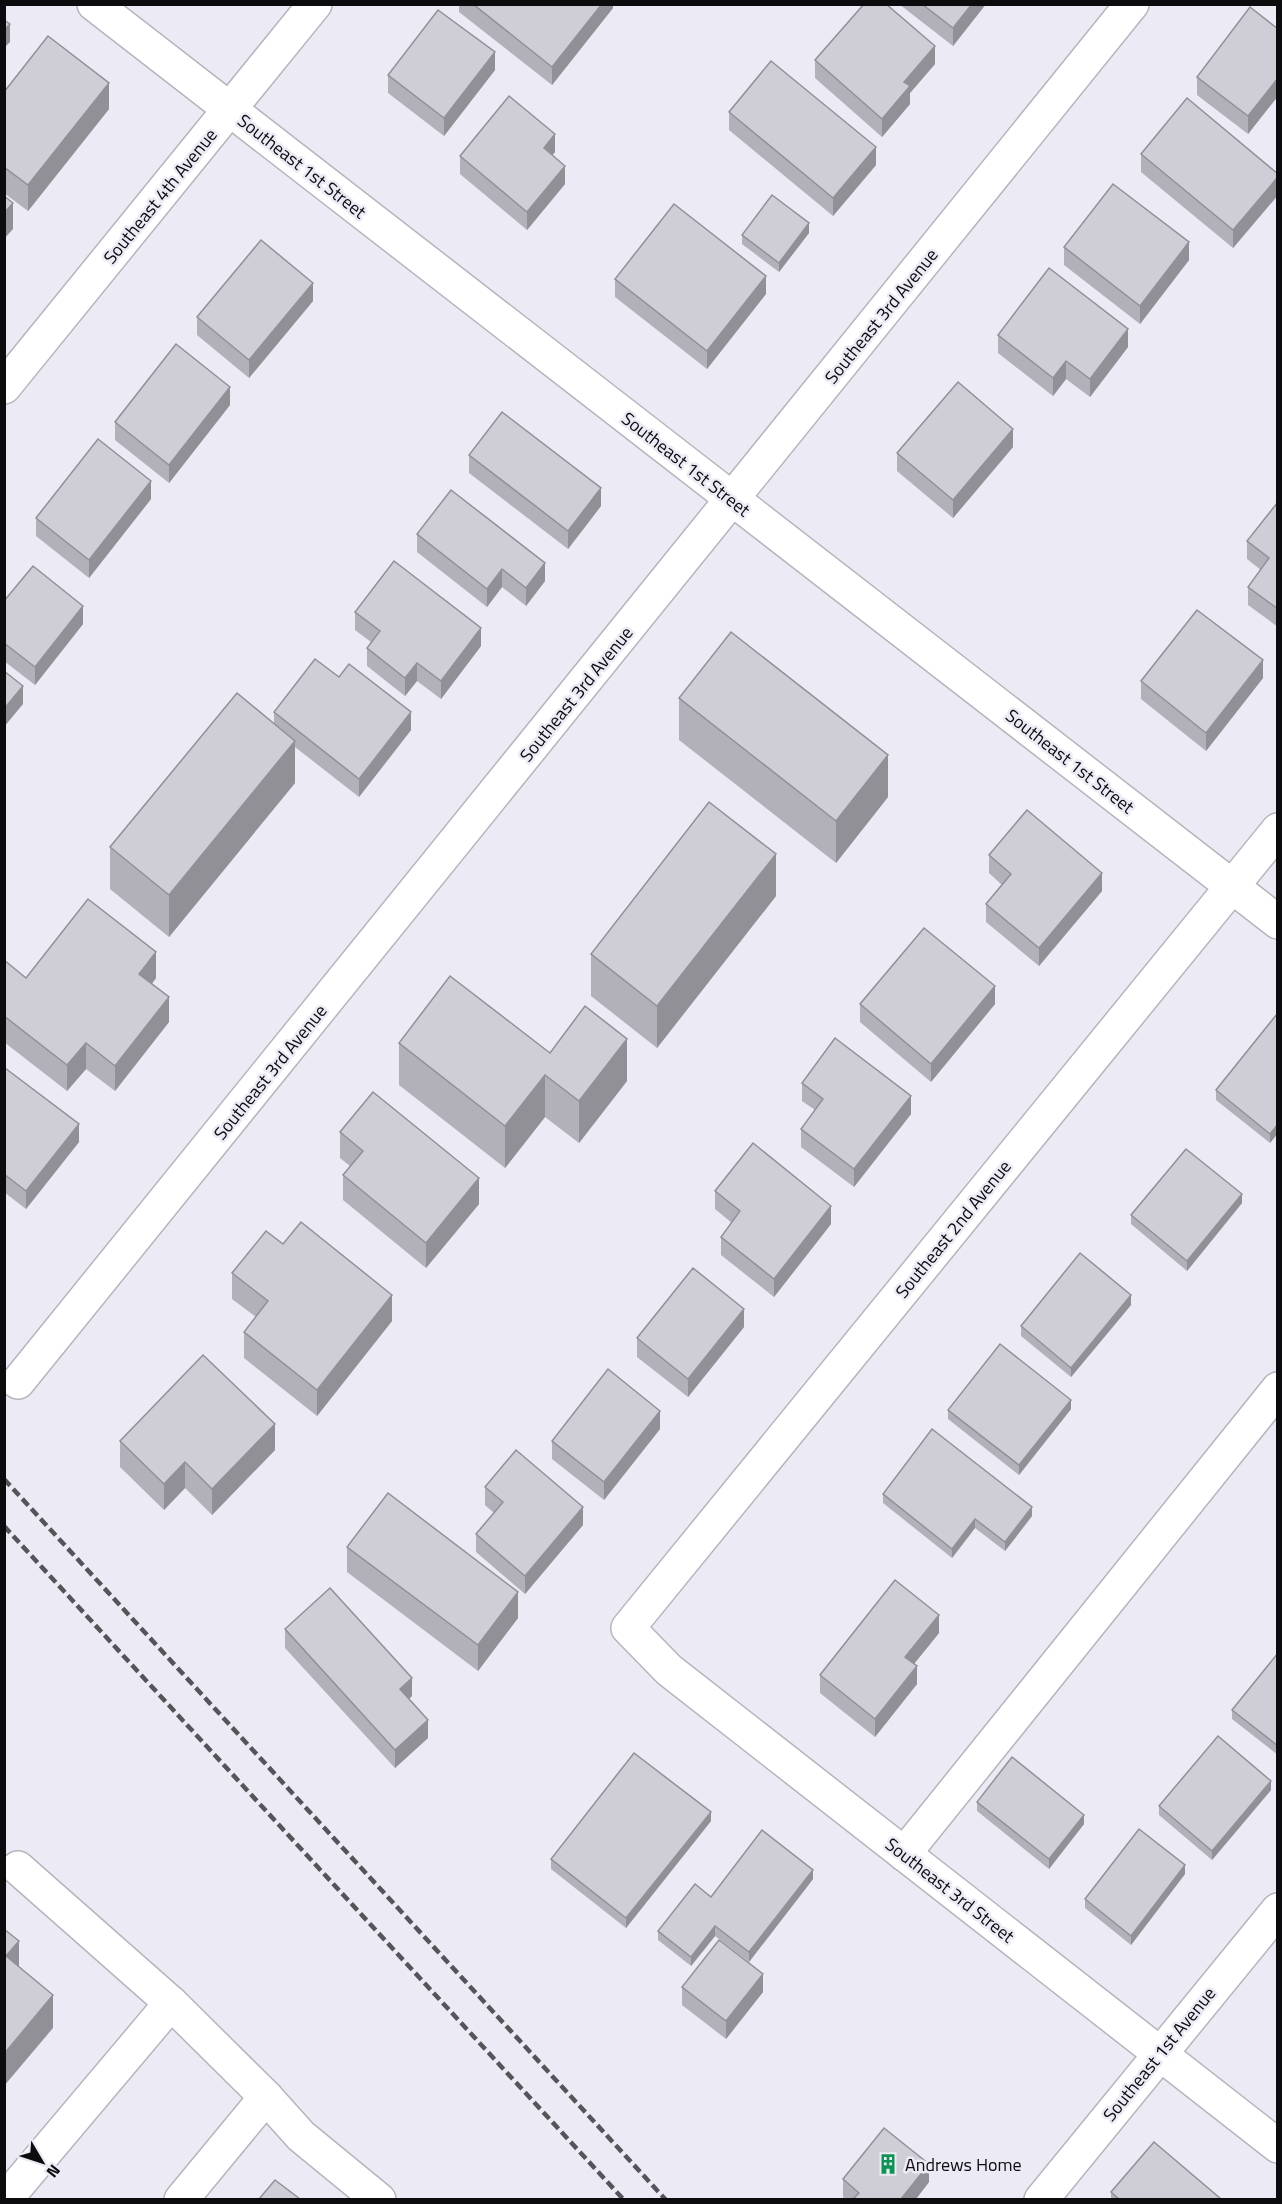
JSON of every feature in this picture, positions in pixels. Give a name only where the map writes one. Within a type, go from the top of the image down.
[{"type":"street","name":"Southeast 1st Street","points":[[94,4],[1278,922]]},
{"type":"street","name":"Southeast 4th Avenue","points":[[4,387],[315,4]]},
{"type":"street","name":"Southeast 3rd Avenue","points":[[18,1383],[1132,4]]},
{"type":"street","name":"Southeast 2nd Avenue","points":[[628,1628],[1278,830]]},
{"type":"street","points":[[904,1854],[1278,1389]]},
{"type":"street","name":"Southeast 3rd Street","points":[[628,1628],[669,1670],[1278,2146]]},
{"type":"street","points":[[18,1868],[171,2002],[266,2097],[301,2136],[379,2199]]},
{"type":"street","name":"Southeast 1st Avenue","points":[[1041,2199],[1278,1910]]},
{"type":"street","points":[[6,2199],[171,2002]]},
{"type":"street","points":[[181,2199],[266,2097]]},
{"type":"building","points":[[473,4],[602,4],[552,67]]},
{"type":"building","points":[[864,4],[886,4],[935,46],[904,82],[910,86],[882,119],[815,60]]},
{"type":"building","points":[[922,4],[972,4],[953,28]]},
{"type":"building","points":[[1250,7],[1278,29],[1278,78],[1248,116],[1197,77]]},
{"type":"building","points":[[438,10],[495,52],[444,118],[388,75]]},
{"type":"building","points":[[4,20],[10,24],[4,30]]},
{"type":"building","points":[[48,36],[109,83],[28,185],[4,167],[4,92]]},
{"type":"building","points":[[771,61],[876,147],[833,198],[729,112]]},
{"type":"building","points":[[509,96],[555,134],[544,148],[565,166],[527,212],[460,156]]},
{"type":"building","points":[[1187,98],[1278,174],[1278,177],[1233,230],[1141,154]]},
{"type":"building","points":[[1113,184],[1189,242],[1140,306],[1064,247]]},
{"type":"building","points":[[772,195],[809,223],[779,263],[742,235]]},
{"type":"building","points":[[4,196],[13,203],[4,213]]},
{"type":"building","points":[[674,204],[766,276],[707,351],[615,279]]},
{"type":"building","points":[[261,240],[313,283],[249,360],[197,317]]},
{"type":"building","points":[[1049,268],[1128,329],[1090,379],[1066,361],[1053,378],[998,335]]},
{"type":"building","points":[[176,344],[230,387],[169,465],[115,422]]},
{"type":"building","points":[[958,382],[1013,429],[953,500],[897,453]]},
{"type":"building","points":[[502,412],[601,488],[568,531],[469,455]]},
{"type":"building","points":[[98,439],[151,481],[89,560],[36,518]]},
{"type":"building","points":[[451,490],[545,563],[526,588],[502,569],[487,589],[417,534]]},
{"type":"building","points":[[1278,502],[1278,609],[1248,587],[1269,558],[1247,541]]},
{"type":"building","points":[[394,561],[481,628],[441,681],[417,663],[405,678],[367,648],[380,631],[355,612]]},
{"type":"building","points":[[33,566],[83,606],[35,667],[4,643],[4,601]]},
{"type":"building","points":[[1197,610],[1263,660],[1206,733],[1141,681]]},
{"type":"building","points":[[731,632],[888,755],[836,821],[679,698]]},
{"type":"building","points":[[315,659],[339,677],[349,664],[411,712],[359,779],[274,712]]},
{"type":"building","points":[[4,671],[23,686],[4,709]]},
{"type":"building","points":[[237,693],[295,741],[169,895],[110,847]]},
{"type":"building","points":[[709,802],[776,854],[657,1006],[591,954]]},
{"type":"building","points":[[1027,810],[1102,873],[1039,948],[986,904],[1011,874],[989,855]]},
{"type":"building","points":[[88,899],[156,952],[139,974],[169,997],[115,1066],[86,1043],[67,1065],[4,1016],[4,960],[26,978]]},
{"type":"building","points":[[924,928],[995,986],[931,1064],[860,1004]]},
{"type":"building","points":[[450,976],[550,1053],[585,1006],[627,1039],[579,1101],[545,1075],[505,1126],[399,1043]]},
{"type":"building","points":[[1277,1014],[1278,1124],[1270,1134],[1216,1090]]},
{"type":"building","points":[[835,1038],[911,1096],[854,1169],[801,1129],[823,1099],[802,1083]]},
{"type":"building","points":[[5,1068],[79,1124],[26,1191],[4,1174]]},
{"type":"building","points":[[373,1092],[479,1178],[426,1243],[343,1175],[363,1151],[340,1132]]},
{"type":"building","points":[[753,1143],[831,1206],[774,1279],[721,1237],[740,1211],[715,1191]]},
{"type":"building","points":[[1186,1149],[1242,1194],[1187,1261],[1131,1215]]},
{"type":"building","points":[[301,1222],[392,1295],[317,1390],[244,1332],[268,1301],[232,1273],[266,1231],[283,1244]]},
{"type":"building","points":[[1080,1253],[1131,1295],[1071,1368],[1021,1326]]},
{"type":"building","points":[[693,1268],[744,1309],[688,1379],[637,1338]]},
{"type":"building","points":[[1000,1344],[1071,1400],[1019,1465],[948,1410]]},
{"type":"building","points":[[203,1355],[275,1424],[212,1489],[185,1462],[164,1484],[120,1441]]},
{"type":"building","points":[[608,1369],[660,1411],[604,1482],[552,1441]]},
{"type":"building","points":[[932,1429],[1032,1507],[1005,1542],[975,1519],[952,1549],[883,1494]]},
{"type":"building","points":[[516,1450],[583,1507],[525,1576],[476,1534],[503,1502],[485,1487]]},
{"type":"building","points":[[388,1493],[518,1592],[478,1645],[347,1547]]},
{"type":"building","points":[[895,1580],[939,1615],[905,1657],[917,1666],[875,1719],[820,1675]]},
{"type":"building","points":[[330,1588],[412,1678],[400,1689],[428,1720],[395,1750],[285,1629]]},
{"type":"building","points":[[1278,1653],[1278,1746],[1232,1710]]},
{"type":"building","points":[[1218,1736],[1271,1781],[1212,1851],[1159,1806]]},
{"type":"building","points":[[634,1753],[711,1812],[626,1918],[551,1859]]},
{"type":"building","points":[[1012,1757],[1084,1815],[1049,1859],[977,1802]]},
{"type":"building","points":[[1139,1829],[1185,1865],[1131,1936],[1085,1899]]},
{"type":"building","points":[[762,1830],[813,1870],[749,1952],[715,1926],[691,1957],[658,1931],[695,1884],[711,1897]]},
{"type":"building","points":[[4,1929],[19,1941],[6,1956],[53,1995],[4,2054]]},
{"type":"building","points":[[719,1940],[763,1974],[726,2021],[682,1987]]},
{"type":"building","name":"Andrews Home","points":[[884,2128],[929,2164],[901,2199],[853,2199],[859,2193],[843,2179]]},
{"type":"building","points":[[1154,2142],[1221,2199],[1119,2199],[1111,2192]]},
{"type":"building","points":[[275,2180],[300,2199],[259,2199]]},
{"type":"railway","points":[[4,1479],[666,2200]]},
{"type":"railway","points":[[4,1526],[624,2200]]},
{"type":"place","name":"Andrews Home","points":[[888,2164]]}]
